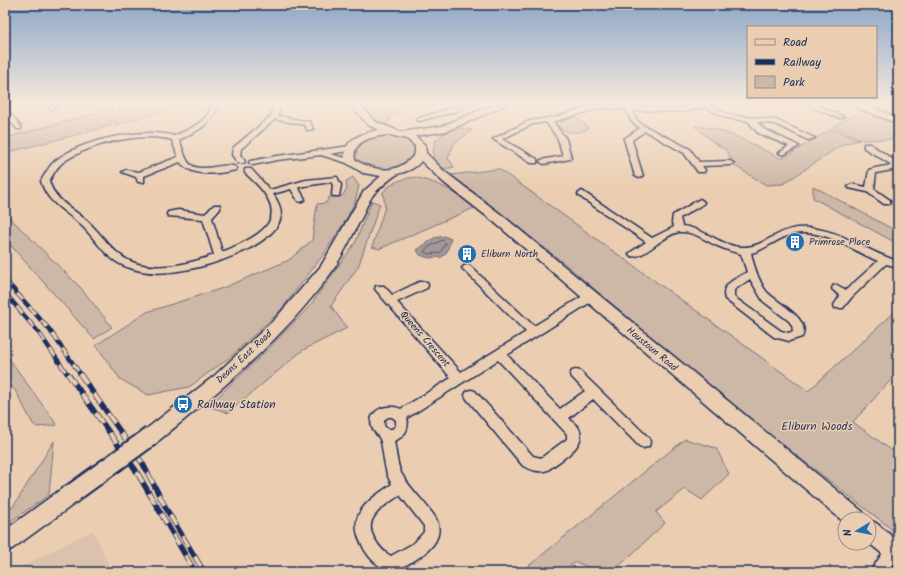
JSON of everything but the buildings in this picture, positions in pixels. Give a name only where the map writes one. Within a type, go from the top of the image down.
[{"type":"street","points":[[174,139],[187,132]]},
{"type":"street","points":[[241,161],[236,155],[237,148],[256,132]]},
{"type":"street","points":[[363,137],[364,132]]},
{"type":"street","points":[[248,171],[260,182],[268,193],[276,212],[276,218],[269,232],[250,244],[219,256],[184,266],[162,268],[130,265],[115,257],[95,232],[59,205],[47,189],[45,181],[59,162],[81,151],[135,135],[162,135],[174,139],[188,165],[199,170],[233,168],[241,161],[253,163],[294,155],[319,154],[350,148],[363,137],[372,134],[390,132],[403,134],[417,140],[422,151]]},
{"type":"street","points":[[403,134],[420,132]]},
{"type":"street","points":[[319,154],[333,156],[350,162],[365,172],[392,173],[404,170],[416,163],[422,151],[441,132]]},
{"type":"street","points":[[507,132],[494,137],[534,161]]},
{"type":"street","points":[[544,162],[568,160],[562,139],[557,132]]},
{"type":"street","points":[[639,132],[628,139],[639,176]]},
{"type":"street","points":[[652,132],[679,146],[692,156],[699,167],[730,163]]},
{"type":"street","points":[[765,132],[795,146],[783,153]]},
{"type":"street","points":[[798,132],[811,138]]},
{"type":"street","points":[[867,146],[898,166]]},
{"type":"street","points":[[350,148],[348,155],[350,162]]},
{"type":"street","name":"Houstoun Road","points":[[422,151],[436,172],[486,209],[846,511]]},
{"type":"street","points":[[126,172],[140,177],[183,158]]},
{"type":"street","points":[[233,168],[236,172],[248,171],[253,167],[253,163]]},
{"type":"street","points":[[870,190],[872,172],[875,170],[898,166]]},
{"type":"street","name":"Houstoun Road","points":[[404,170],[423,172],[447,181]]},
{"type":"street","points":[[365,172],[368,193]]},
{"type":"street","name":"Deans East Road","points":[[5,542],[151,436],[253,351],[280,323],[326,269],[342,243],[368,193],[392,173]]},
{"type":"street","points":[[268,193],[332,176],[337,185],[336,194]]},
{"type":"street","points":[[294,186],[301,199]]},
{"type":"street","points":[[852,186],[870,190],[886,202]]},
{"type":"street","points":[[582,194],[652,242]]},
{"type":"street","points":[[682,202],[690,208]]},
{"type":"street","points":[[679,229],[676,223],[676,216],[700,202]]},
{"type":"street","points":[[207,218],[217,207]]},
{"type":"street","points":[[171,214],[178,213],[207,218]]},
{"type":"street","points":[[207,218],[219,256]]},
{"type":"street","points":[[634,254],[652,242],[679,229],[693,231],[737,250],[745,250],[762,246],[788,231],[805,230],[825,233],[884,261],[898,264]]},
{"type":"street","points":[[745,250],[758,287],[767,299],[796,323],[799,330],[798,334],[789,337],[778,334],[730,299],[728,293],[729,288],[752,273]]},
{"type":"street","points":[[838,305],[847,294],[884,261]]},
{"type":"street","points":[[467,268],[533,332]]},
{"type":"street","name":"Queens Crescent","points":[[391,300],[423,285]]},
{"type":"street","name":"Queens Crescent","points":[[380,289],[459,378]]},
{"type":"street","points":[[837,289],[847,294]]},
{"type":"street","points":[[400,416],[590,297]]},
{"type":"street","points":[[471,395],[528,460],[535,465],[543,465],[572,442],[573,431],[499,354]]},
{"type":"street","points":[[576,375],[644,442]]},
{"type":"street","points":[[560,417],[593,392]]},
{"type":"street","points":[[387,442],[399,431],[402,422],[400,416],[391,412],[380,416],[377,427],[387,442],[395,476],[402,485],[430,523],[431,530],[430,537],[420,547],[391,564],[382,561],[362,535],[362,519],[369,511],[402,485]]},
{"type":"street","points":[[877,537],[896,552],[878,572]]},
{"type":"shaded area","points":[[93,530],[112,572],[12,572]]},
{"type":"green space","points":[[27,132],[87,132],[5,153],[5,138]]},
{"type":"green space","points":[[446,132],[470,132],[454,144],[448,158],[454,167],[445,169],[434,162],[433,154],[435,142]]},
{"type":"green space","points":[[702,132],[723,132],[751,143],[782,159],[826,132],[839,132],[860,140],[843,144],[783,184],[766,185],[735,166],[726,150],[713,142]]},
{"type":"green space","points":[[845,132],[898,132],[898,139],[864,140]]},
{"type":"green space","points":[[381,134],[401,135],[414,141],[418,153],[406,165],[384,171],[370,170],[354,161],[354,147],[366,138]]},
{"type":"green space","name":"Eliburn Woods","points":[[499,169],[808,391],[898,309],[898,372],[853,422],[898,455],[898,534],[877,518],[877,511],[868,511],[734,407],[565,264],[451,175]]},
{"type":"green space","points":[[353,177],[359,186],[355,201],[347,218],[324,254],[280,311],[229,358],[189,387],[148,395],[120,379],[96,345],[147,312],[223,288],[289,260],[312,240],[317,204],[326,203],[329,197],[342,196],[347,189],[346,181]]},
{"type":"green space","points":[[414,177],[447,188],[474,208],[379,249],[372,247],[385,207],[383,192],[397,182]]},
{"type":"green space","points":[[813,186],[898,232],[898,244],[813,198]]},
{"type":"green space","points":[[372,201],[380,204],[358,267],[331,306],[347,328],[303,350],[228,413],[208,406],[261,356],[309,307],[355,243]]},
{"type":"green space","points":[[5,213],[80,287],[112,327],[94,339],[5,239]]},
{"type":"green space","points":[[5,353],[57,425],[37,427],[33,424],[15,390],[5,381]]},
{"type":"green space","points":[[685,439],[716,448],[729,474],[702,500],[685,489],[656,512],[665,523],[613,572],[600,572],[576,562],[560,572],[521,572]]},
{"type":"green space","points":[[54,441],[49,495],[5,525],[5,508],[13,507]]},
{"type":"water","points":[[444,236],[451,239],[447,252],[442,257],[429,258],[420,255],[417,250],[434,238]]},
{"type":"railway","points":[[5,280],[49,329],[81,375]]},
{"type":"railway","points":[[5,293],[39,333],[68,375]]},
{"type":"railway","points":[[68,374],[135,469],[195,572]]},
{"type":"railway","points":[[80,374],[143,464],[168,512],[204,572]]},
{"type":"place","name":"Primrose Place","points":[[795,242]]},
{"type":"place","name":"Eliburn North","points":[[467,254]]},
{"type":"place","name":"Railway Station","points":[[183,404]]}]
